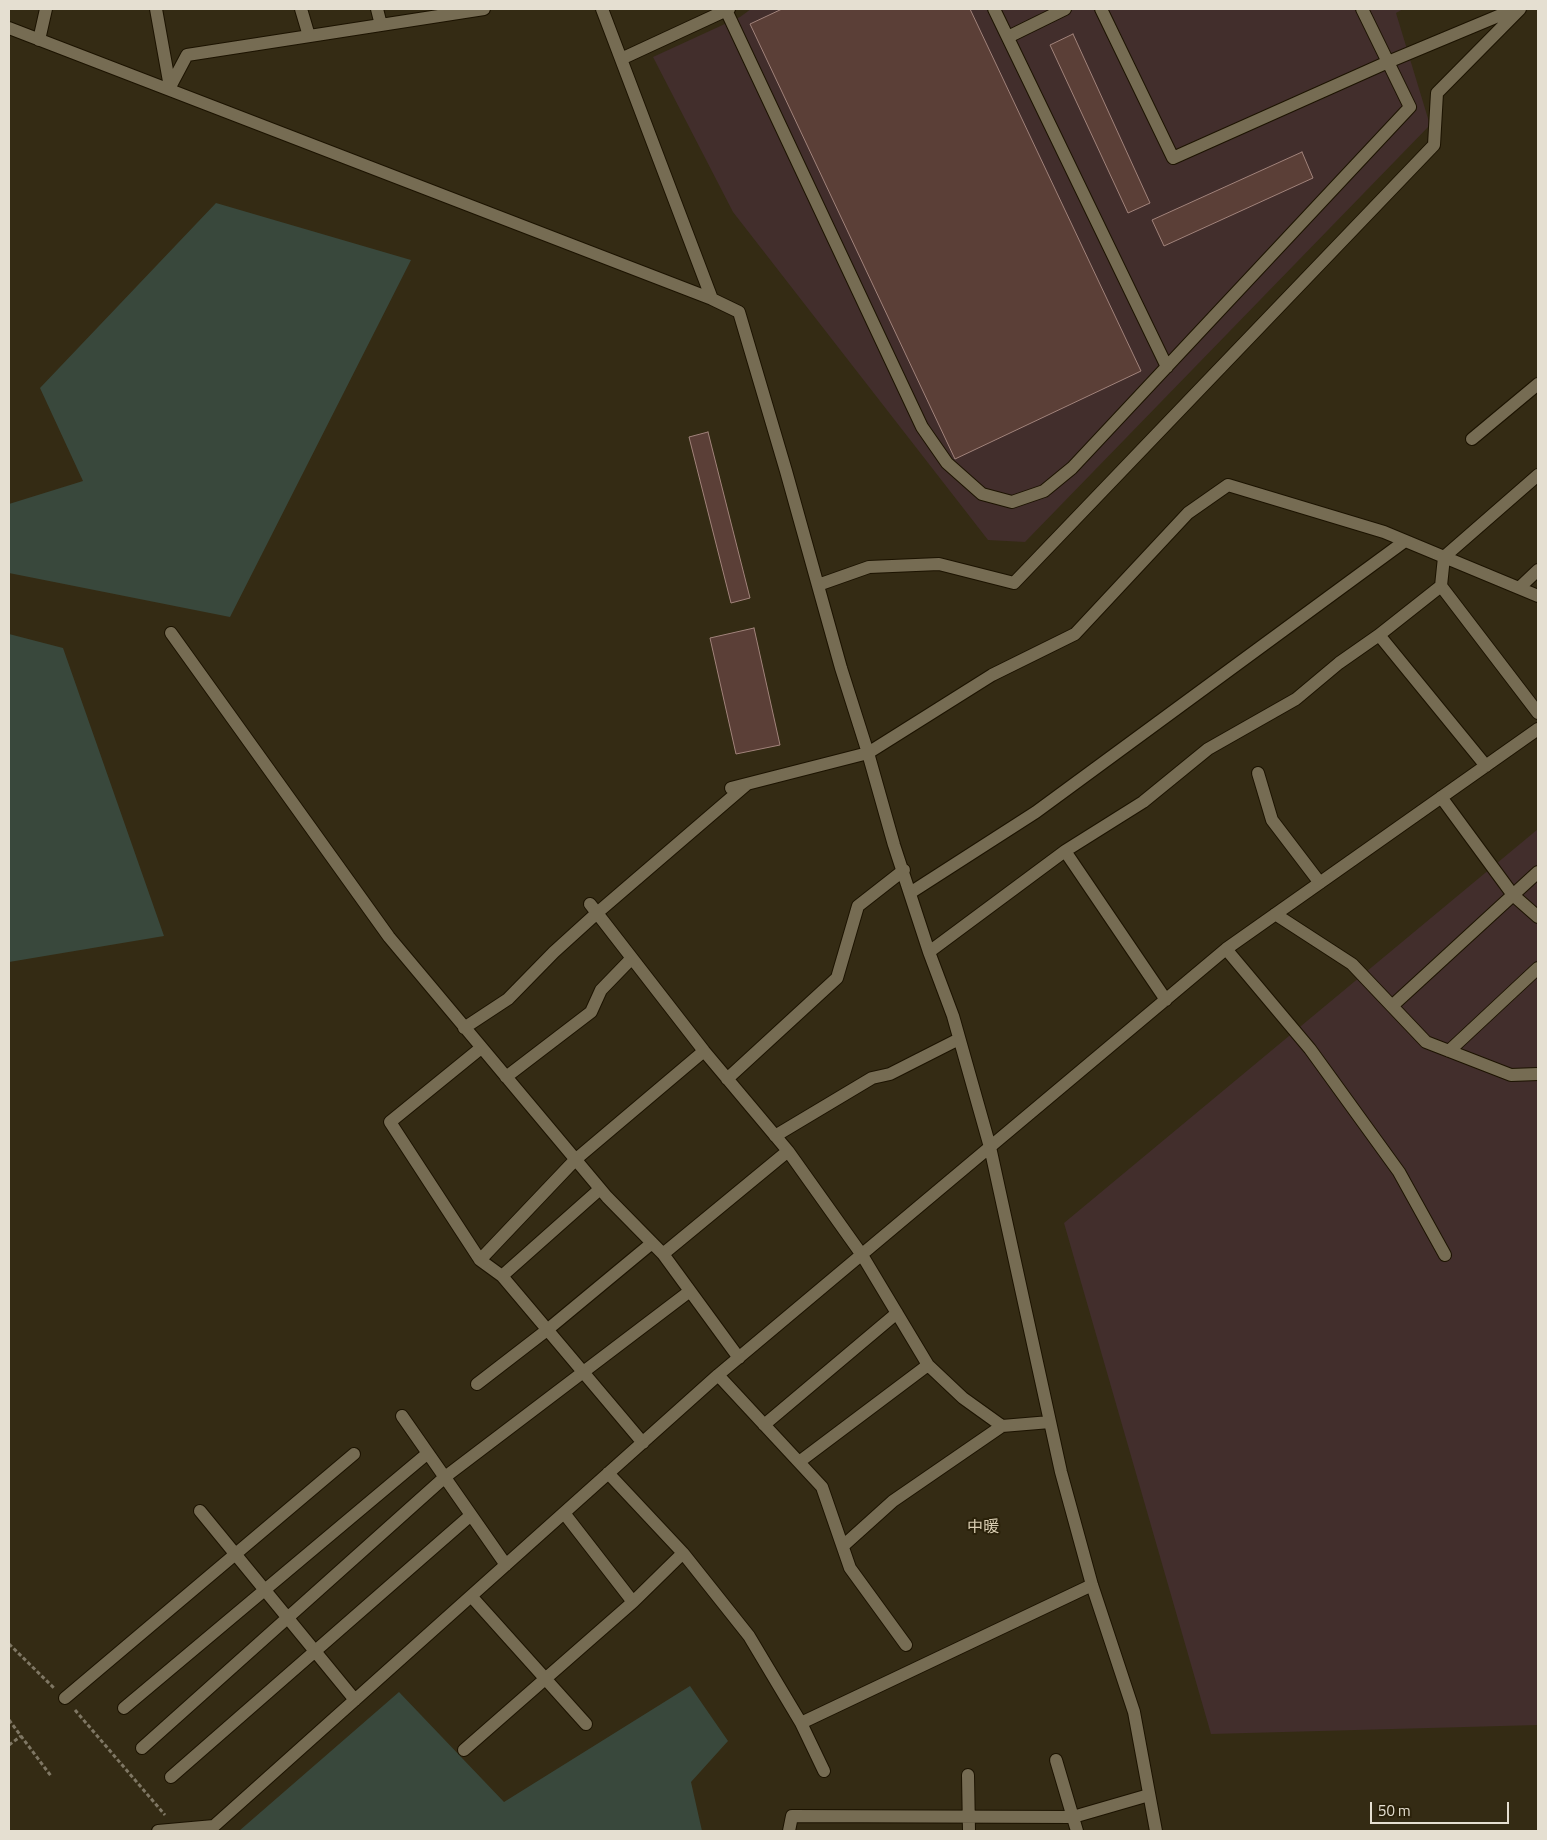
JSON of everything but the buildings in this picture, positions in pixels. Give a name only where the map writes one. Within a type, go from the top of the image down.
[{"type":"street","points":[[39,40],[46,9]]},
{"type":"street","points":[[156,9],[170,87],[187,54],[484,9]]},
{"type":"street","points":[[301,9],[309,36]]},
{"type":"street","points":[[377,9],[381,25]]},
{"type":"street","points":[[602,9],[712,299]]},
{"type":"street","points":[[994,9],[1167,367]]},
{"type":"street","points":[[1008,37],[1065,9]]},
{"type":"street","points":[[1101,9],[1173,158],[1388,62],[1515,9]]},
{"type":"street","points":[[621,59],[727,10],[922,427],[947,463],[982,494],[1012,502],[1044,491],[1072,468],[1410,107],[1362,9]]},
{"type":"street","points":[[818,585],[869,567],[939,564],[1014,583],[1434,145],[1437,93],[1520,9]]},
{"type":"street","points":[[9,28],[712,299],[739,312],[894,845],[904,870],[929,952],[959,1039],[990,1148],[1061,1472],[1092,1585],[1134,1712],[1156,1831]]},
{"type":"street","points":[[1472,439],[1538,384]]},
{"type":"street","points":[[929,952],[1065,851],[1143,802],[1208,749],[1296,699],[1339,663],[1379,635],[1440,586],[1444,557],[1538,475]]},
{"type":"street","points":[[731,788],[868,753],[992,675],[1075,634],[1188,512],[1228,485],[1384,532],[1538,596]]},
{"type":"street","points":[[910,893],[1036,812],[1405,541]]},
{"type":"street","points":[[1519,588],[1538,570]]},
{"type":"street","points":[[1440,586],[1538,713]]},
{"type":"street","points":[[171,633],[389,937],[600,1189],[663,1254],[739,1358]]},
{"type":"street","points":[[1379,635],[1486,766]]},
{"type":"street","points":[[158,1831],[213,1829],[718,1375],[1226,949],[1538,729]]},
{"type":"street","points":[[1258,774],[1272,820],[1320,883]]},
{"type":"street","points":[[464,1028],[508,999],[594,908],[749,783]]},
{"type":"street","points":[[1441,798],[1513,895],[1538,917]]},
{"type":"street","points":[[1065,851],[1166,1000]]},
{"type":"street","points":[[727,1079],[838,978],[858,906],[904,870]]},
{"type":"street","points":[[1392,1006],[1538,872]]},
{"type":"street","points":[[594,908],[704,1051],[788,1151],[862,1255],[928,1365],[963,1398],[1002,1426]]},
{"type":"street","points":[[1275,914],[1352,964],[1426,1042],[1512,1075],[1538,1074]]},
{"type":"street","points":[[1226,949],[1310,1049],[1399,1172],[1446,1255]]},
{"type":"street","points":[[506,1077],[591,1012],[602,990],[632,958]]},
{"type":"street","points":[[1449,1051],[1538,968]]},
{"type":"street","points":[[775,1136],[872,1078],[890,1074],[959,1039]]},
{"type":"street","points":[[481,1048],[390,1122],[480,1260],[502,1276],[643,1443]]},
{"type":"street","points":[[480,1260],[575,1160],[704,1051]]},
{"type":"street","points":[[663,1254],[788,1151]]},
{"type":"street","points":[[502,1276],[600,1189]]},
{"type":"street","points":[[477,1384],[547,1330],[652,1243]]},
{"type":"street","points":[[142,1748],[445,1477],[690,1291]]},
{"type":"street","points":[[764,1425],[897,1314]]},
{"type":"street","points":[[799,1462],[928,1365]]},
{"type":"street","points":[[718,1375],[822,1487],[850,1568],[906,1645]]},
{"type":"street","points":[[402,1416],[506,1565]]},
{"type":"street","points":[[843,1546],[893,1501],[1002,1426],[1050,1422]]},
{"type":"street","points":[[124,1708],[428,1453]]},
{"type":"street","points":[[65,1698],[354,1454]]},
{"type":"street","points":[[608,1473],[683,1553],[750,1636],[801,1723],[824,1771]]},
{"type":"street","points":[[200,1511],[355,1700]]},
{"type":"street","points":[[564,1513],[633,1602]]},
{"type":"street","points":[[171,1777],[471,1515]]},
{"type":"street","points":[[464,1750],[633,1602],[683,1553]]},
{"type":"street","points":[[801,1723],[1092,1585]]},
{"type":"street","points":[[471,1596],[586,1724]]},
{"type":"street","points":[[1056,1760],[1077,1831]]},
{"type":"street","points":[[968,1775],[969,1831]]},
{"type":"street","points":[[789,1831],[792,1816],[1073,1817],[1149,1796]]},
{"type":"path","points":[[9,1644],[65,1698],[177,1830]]},
{"type":"path","points":[[9,1720],[52,1776]]},
{"type":"path","points":[[9,1745],[21,1736]]},
{"type":"shaded area","points":[[751,9],[1403,9],[1396,13],[1430,125],[1025,542],[988,540],[733,212],[653,57],[740,17]]},
{"type":"shaded area","points":[[1538,829],[1538,1725],[1211,1734],[1064,1223]]},
{"type":"green space","points":[[216,203],[411,260],[230,617],[9,573],[9,504],[83,481],[40,388]]},
{"type":"green space","points":[[9,634],[63,648],[164,936],[9,962]]},
{"type":"green space","points":[[690,1686],[728,1741],[691,1782],[702,1831],[239,1831],[399,1692],[504,1802]]},
{"type":"district","name":"中暖","points":[[983,1528]]}]
